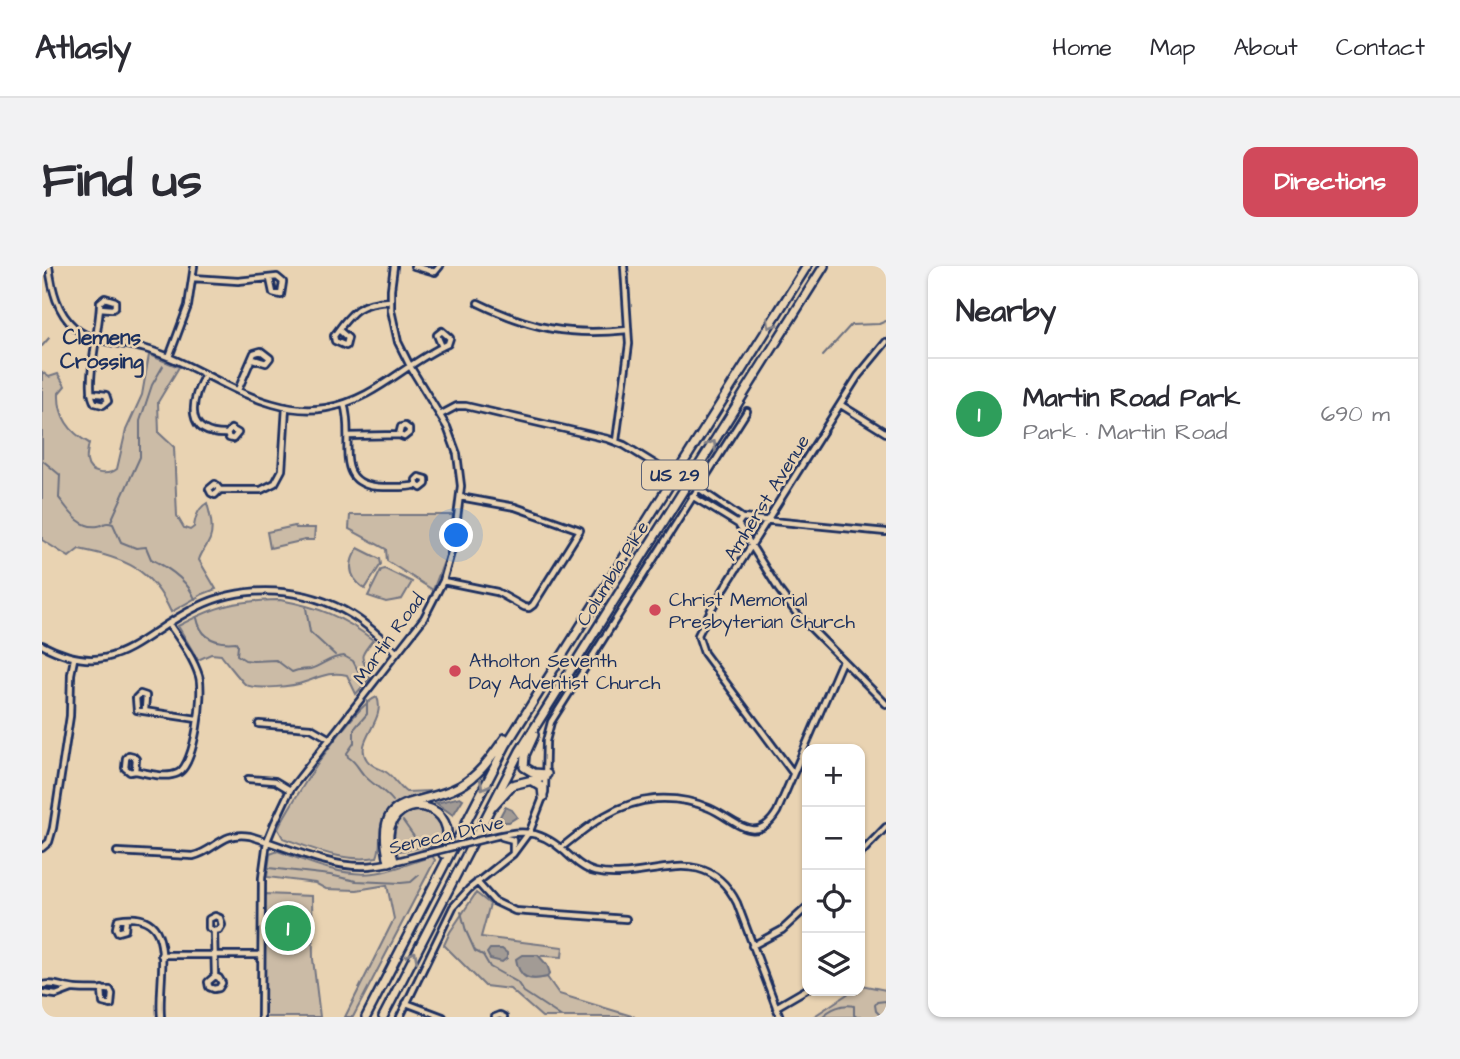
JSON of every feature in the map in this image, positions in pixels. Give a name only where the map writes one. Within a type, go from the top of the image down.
[{"type":"highway","name":"Columbia Pike","points":[[365,1017],[486,780],[807,266]]},
{"type":"highway","name":"Columbia Pike","points":[[383,1017],[481,823],[545,710],[824,266]]},
{"type":"highway","points":[[777,342],[829,266]]},
{"type":"highway","points":[[392,862],[384,837],[386,822],[392,813],[405,803],[443,793],[473,777],[487,763],[544,684]]},
{"type":"highway","points":[[545,710],[523,763],[529,772],[547,775]]},
{"type":"highway","points":[[481,823],[505,791],[524,780],[547,775]]},
{"type":"highway","points":[[524,780],[540,784],[543,797]]},
{"type":"highway","points":[[392,862],[389,832],[399,813],[412,806],[422,806],[432,809],[444,819],[449,835],[447,844],[425,901]]},
{"type":"street","points":[[49,266],[54,297],[64,315],[81,332],[96,339],[135,346],[169,357],[258,399],[286,407],[318,409],[344,404],[373,392],[442,346]]},
{"type":"street","points":[[169,357],[188,306],[194,266]]},
{"type":"street","name":"Martin Road","points":[[261,1017],[261,878],[267,841],[279,810],[290,790],[424,618],[443,581],[454,542],[461,475],[457,454],[451,435],[411,368],[396,333],[391,301],[394,266]]},
{"type":"street","points":[[414,266],[437,272],[440,266]]},
{"type":"street","points":[[616,441],[624,390],[628,330],[624,266]]},
{"type":"street","points":[[193,278],[239,281],[270,278]]},
{"type":"street","points":[[339,330],[363,305],[391,301]]},
{"type":"street","points":[[478,303],[523,323],[550,329],[583,333],[628,330]]},
{"type":"street","points":[[91,393],[100,308]]},
{"type":"street","name":"Amherst Avenue","points":[[793,773],[704,653],[698,635],[862,370],[886,342]]},
{"type":"street","points":[[238,390],[253,359]]},
{"type":"street","points":[[205,374],[194,399],[195,418],[200,427],[208,432],[227,434]]},
{"type":"street","points":[[344,404],[348,418],[349,468],[354,478],[359,483],[373,487],[417,485]]},
{"type":"street","points":[[841,405],[886,433]]},
{"type":"street","points":[[440,415],[457,406],[466,406],[616,441],[658,466]]},
{"type":"street","points":[[220,490],[261,490],[275,483],[282,470],[286,407]]},
{"type":"street","points":[[400,1017],[458,901],[513,854],[530,831],[543,797],[547,775],[546,741],[551,722],[747,411]]},
{"type":"street","points":[[348,436],[399,435]]},
{"type":"street","points":[[698,488],[742,518],[886,532]]},
{"type":"street","points":[[692,496],[738,524],[792,608],[886,704]]},
{"type":"street","points":[[443,581],[497,592],[529,608],[580,530],[515,507],[460,497]]},
{"type":"street","points":[[738,524],[742,518]]},
{"type":"street","points":[[42,645],[74,659],[110,657],[197,607],[223,597],[258,592],[294,594],[328,603],[349,614],[397,653]]},
{"type":"street","points":[[135,771],[169,775],[184,769],[191,756],[201,688],[198,673],[169,624]]},
{"type":"street","points":[[42,849],[53,828],[71,716],[71,674],[74,659]]},
{"type":"street","points":[[561,848],[606,814],[625,805],[654,799],[702,805],[745,829],[766,826],[774,816],[842,661]]},
{"type":"street","points":[[145,710],[197,719]]},
{"type":"street","points":[[258,724],[311,728],[330,738]]},
{"type":"street","points":[[248,779],[275,781],[290,790]]},
{"type":"street","points":[[865,849],[886,827]]},
{"type":"street","name":"Seneca Drive","points":[[117,852],[193,856],[204,853],[219,841],[233,835],[244,835],[348,865],[366,866],[530,831],[561,848],[587,869],[601,873],[676,866],[707,871],[722,881],[733,894],[780,1017]]},
{"type":"street","points":[[880,833],[886,840]]},
{"type":"street","points":[[497,836],[513,840],[513,854]]},
{"type":"street","points":[[477,883],[494,901],[515,911],[626,919]]},
{"type":"street","points":[[752,946],[782,930],[802,912]]},
{"type":"street","points":[[126,918],[146,919],[160,936],[161,1017]]},
{"type":"street","points":[[214,931],[215,976]]},
{"type":"street","points":[[161,955],[261,955]]},
{"type":"street","points":[[42,985],[102,989]]},
{"type":"street","points":[[42,993],[55,995],[72,989]]},
{"type":"street","points":[[776,1007],[802,992]]},
{"type":"street","points":[[406,1003],[440,1016]]},
{"type":"street","points":[[495,1017],[504,1017]]},
{"type":"shaded area","points":[[149,355],[179,367],[158,402],[159,433],[174,447],[177,516],[184,528],[190,530],[194,527],[199,510],[207,503],[212,526],[210,539],[199,560],[216,589],[171,612],[155,585],[134,567],[110,556],[79,549],[69,557],[42,540],[42,372],[49,377],[58,374],[65,386],[59,393],[60,409],[70,428],[89,443],[88,466],[95,472],[109,473],[117,469],[126,430],[142,395]]},
{"type":"shaded area","points":[[350,515],[453,515],[446,556],[433,590],[387,561],[386,549],[349,529]]},
{"type":"shaded area","points":[[295,526],[315,528],[314,540],[270,548],[267,532]]},
{"type":"shaded area","points":[[358,548],[380,559],[381,564],[365,589],[351,570]]},
{"type":"shaded area","points":[[385,569],[412,582],[402,599],[386,602],[368,596],[381,570]]},
{"type":"shaded area","points":[[280,600],[329,614],[373,640],[362,659],[370,678],[356,694],[347,675],[341,674],[325,675],[300,684],[250,686],[243,683],[221,655],[211,654],[198,660],[178,626],[204,613],[227,606]]},
{"type":"shaded area","points":[[377,697],[378,714],[364,746],[367,760],[389,774],[406,792],[429,791],[398,803],[384,816],[377,857],[341,857],[283,838],[278,829],[308,778],[353,717]]},
{"type":"shaded area","points":[[460,797],[463,799],[453,815],[436,803]]},
{"type":"shaded area","points":[[505,807],[512,810],[517,817],[509,822],[497,822]]},
{"type":"shaded area","points":[[416,810],[433,816],[441,826],[443,844],[396,850],[394,836],[399,819]]},
{"type":"shaded area","points":[[278,851],[325,868],[362,874],[388,870],[432,856],[435,860],[353,1017],[345,1017],[394,919],[387,885],[357,890],[326,889],[315,883],[267,877],[270,854]]},
{"type":"shaded area","points":[[476,893],[490,904],[481,937],[563,947],[562,957],[525,955],[517,959],[523,975],[530,979],[547,977],[559,994],[635,1017],[542,1017],[510,989],[485,986],[444,945]]},
{"type":"shaded area","points":[[264,894],[312,896],[313,959],[320,1017],[264,1017]]},
{"type":"shaded area","points":[[490,949],[502,949],[507,953],[507,958],[502,962],[490,959],[487,953]]},
{"type":"shaded area","points":[[522,955],[538,955],[547,965],[550,973],[547,977],[535,979],[523,975],[516,959]]},
{"type":"shaded area","points":[[865,986],[886,990],[886,1017],[813,1017],[844,996],[865,996]]},
{"type":"waterway","points":[[823,356],[851,325],[879,324],[886,321]]},
{"type":"waterway","points":[[42,346],[49,338]]},
{"type":"waterway","points":[[111,521],[140,457],[140,421],[152,385],[163,366]]},
{"type":"waterway","points":[[42,460],[60,475],[59,498],[75,517],[91,526],[113,524],[121,542],[136,548],[146,547],[151,559],[170,570],[192,592],[195,599]]},
{"type":"waterway","points":[[306,608],[310,632],[335,655]]},
{"type":"waterway","points":[[197,618],[202,631],[211,639],[236,642],[237,655],[245,660],[276,660],[292,672],[310,669],[344,656],[353,661],[365,684]]},
{"type":"waterway","points":[[367,701],[367,714],[354,729],[354,743],[347,753],[348,757],[366,778],[393,801]]},
{"type":"waterway","points":[[403,821],[415,838]]},
{"type":"waterway","points":[[269,868],[356,881],[401,883],[411,882],[419,875]]},
{"type":"waterway","points":[[461,912],[475,951],[483,955],[490,967],[517,982],[524,992],[562,1017]]},
{"type":"waterway","points":[[882,1017],[876,1011],[875,1005],[877,1002],[886,1001]]},
{"type":"waterway","points":[[822,1017],[845,1005],[854,1006],[854,1015],[857,1017]]},
{"type":"place","name":"Christ Memorial Presbyterian Church","points":[[655,610]]},
{"type":"place","name":"Atholton Seventh Day Adventist Church","points":[[455,671]]},
{"type":"place","name":"Martin Road Park","points":[[288,928]]},
{"type":"district","name":"Clemens Crossing","points":[[102,349]]}]
